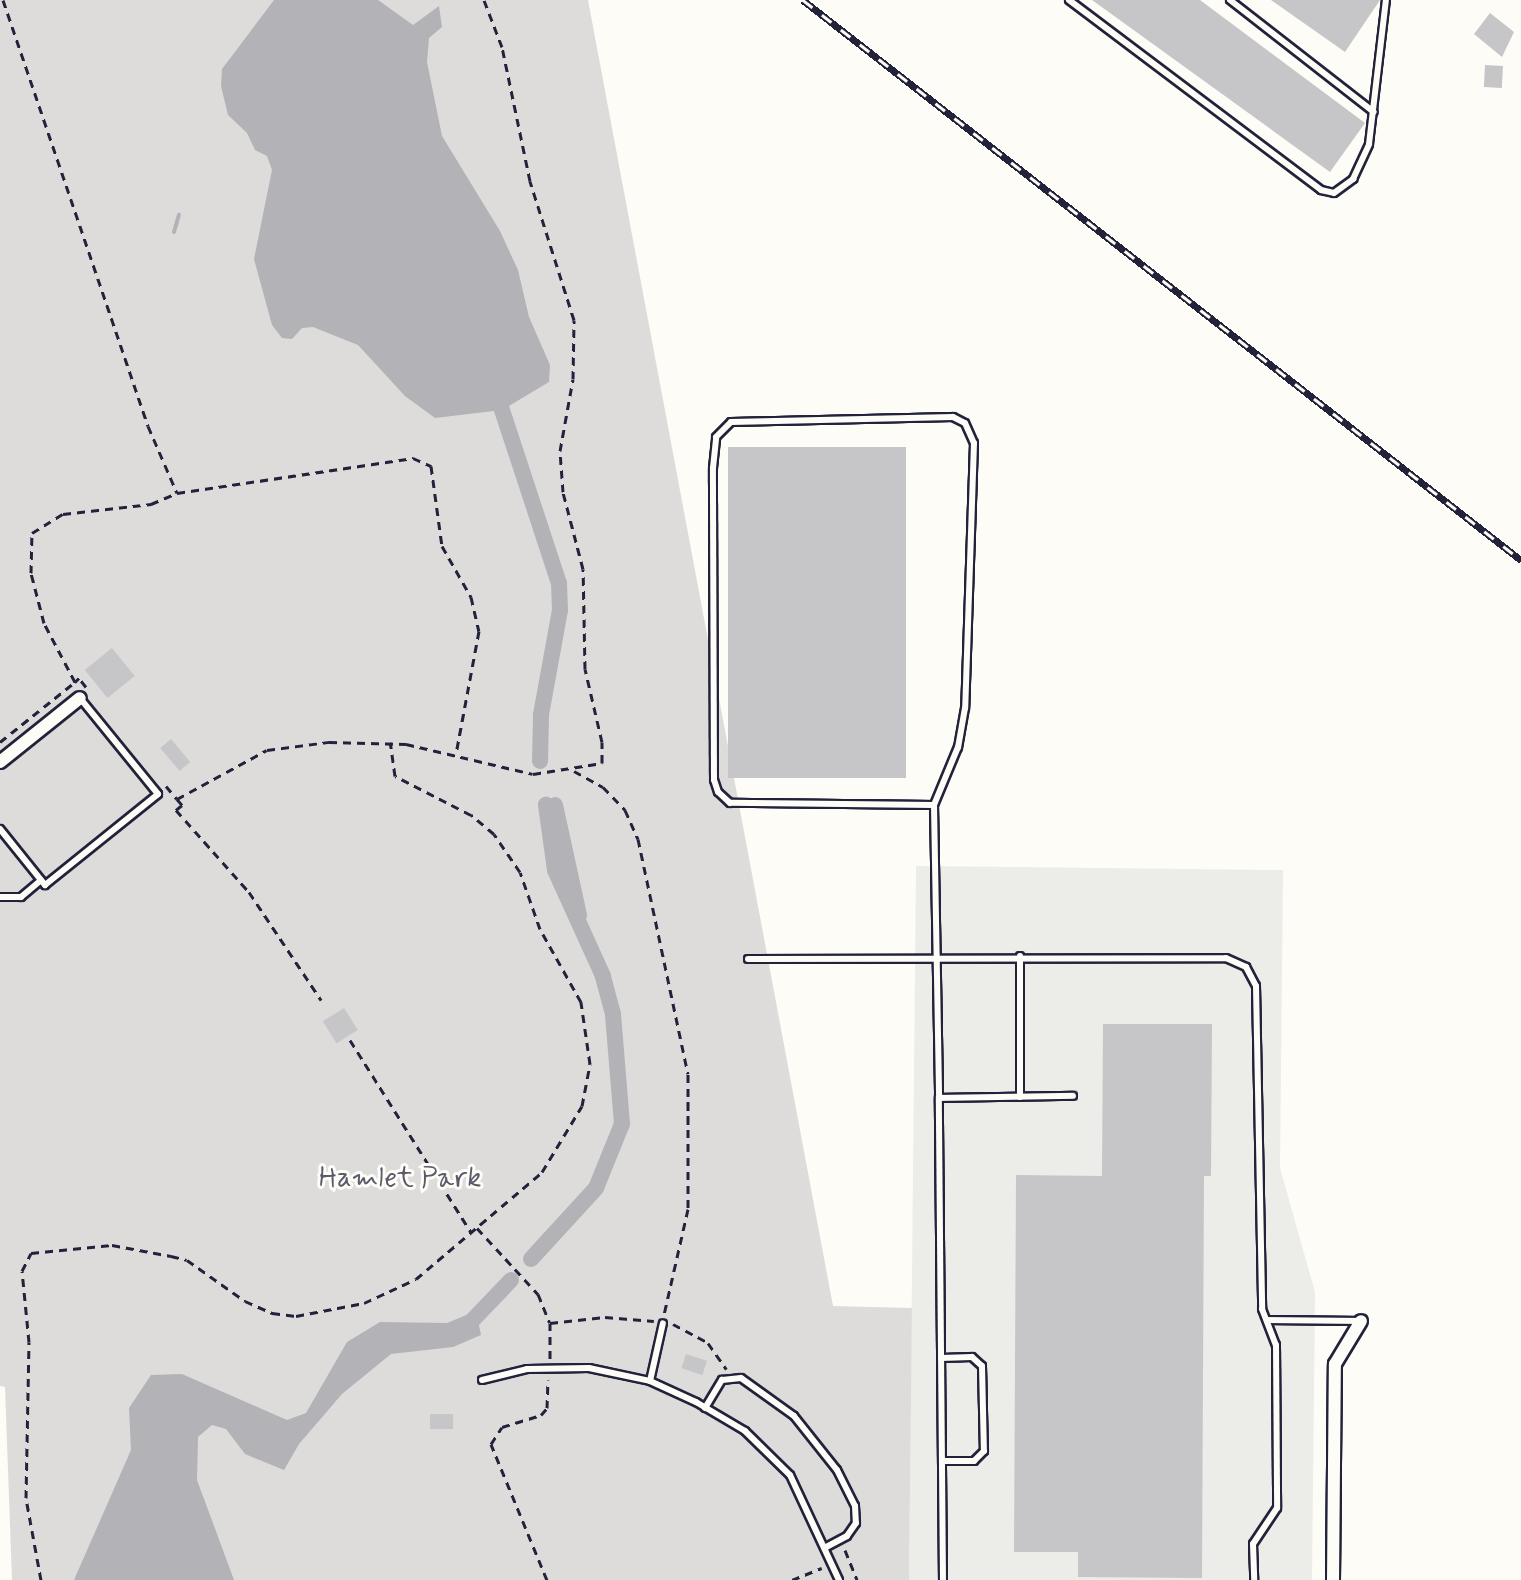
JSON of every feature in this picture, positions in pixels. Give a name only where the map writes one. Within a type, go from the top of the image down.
[{"type":"street","points":[[0,762],[84,694]]},
{"type":"street","points":[[1333,1580],[1335,1364],[1361,1321]]},
{"type":"lane","points":[[1069,0],[1321,190],[1334,193],[1353,179],[1369,144],[1386,0]]},
{"type":"lane","points":[[1230,0],[1374,112]]},
{"type":"lane","points":[[934,805],[730,803],[718,792],[714,780],[713,468],[716,437],[731,422],[953,417],[965,423],[974,443],[965,708],[958,747],[934,805],[943,1580]]},
{"type":"lane","points":[[0,829],[45,885],[158,794],[84,694]]},
{"type":"lane","points":[[0,897],[21,897],[41,880]]},
{"type":"lane","points":[[748,959],[937,956],[1226,958],[1246,967],[1256,986],[1267,1320],[1276,1345],[1277,1508],[1253,1544],[1254,1580]]},
{"type":"lane","points":[[1020,956],[1020,1097]]},
{"type":"lane","points":[[939,1098],[1073,1096]]},
{"type":"lane","points":[[1267,1320],[1361,1321]]},
{"type":"lane","points":[[650,1381],[663,1323]]},
{"type":"lane","points":[[941,1358],[972,1357],[982,1366],[984,1451],[974,1461],[942,1461]]},
{"type":"lane","points":[[482,1380],[527,1369],[589,1368],[650,1381],[705,1408],[745,1431],[790,1475],[839,1580]]},
{"type":"lane","points":[[705,1408],[722,1380],[741,1378],[794,1416],[837,1470],[855,1506],[856,1523],[841,1539],[826,1547]]},
{"type":"path","points":[[3,0],[148,426],[177,493]]},
{"type":"path","points":[[177,799],[267,750],[329,742],[390,742],[456,754],[533,774],[595,768],[604,754],[585,669],[583,569],[563,492],[560,451],[573,379],[574,320],[530,181],[502,47],[484,0]]},
{"type":"path","points":[[75,682],[44,623],[31,573],[32,533],[63,514],[151,504],[177,493],[413,458],[431,466],[442,546],[471,597],[479,631],[456,754]]},
{"type":"path","points":[[0,742],[79,678],[84,694]]},
{"type":"path","points":[[41,1580],[26,1498],[29,1342],[22,1271],[31,1253],[112,1245],[171,1256],[187,1260],[245,1301],[296,1316],[332,1311],[394,1292],[477,1228],[542,1172],[572,1127],[588,1083],[585,1020],[510,855],[471,815],[395,776],[390,742]]},
{"type":"path","points":[[572,770],[603,787],[625,810],[638,839],[688,1074],[688,1209],[663,1323]]},
{"type":"path","points":[[158,775],[182,805],[176,810],[249,892],[321,1000]]},
{"type":"path","points":[[350,1040],[471,1232]]},
{"type":"path","points":[[477,1228],[529,1279],[548,1312],[548,1343]]},
{"type":"path","points":[[547,1580],[491,1444],[492,1435],[502,1427],[541,1415],[549,1394]]},
{"type":"path","points":[[841,1539],[857,1580]]},
{"type":"path","points":[[792,1580],[820,1568]]},
{"type":"shaded area","points":[[274,0],[378,0],[413,25],[439,6],[442,27],[429,38],[427,62],[442,136],[500,231],[518,270],[529,317],[550,365],[549,382],[502,410],[435,418],[405,396],[358,345],[313,327],[302,328],[292,339],[282,338],[272,325],[254,259],[272,170],[267,156],[255,150],[247,133],[228,115],[221,86],[222,69]]},
{"type":"shaded area","points":[[916,866],[1283,870],[1280,1168],[1315,1292],[1312,1580],[909,1580]]},
{"type":"shaded area","points":[[476,1311],[481,1335],[453,1347],[391,1354],[342,1394],[299,1444],[284,1470],[245,1454],[226,1429],[212,1425],[198,1437],[197,1480],[234,1580],[74,1580],[131,1450],[129,1408],[151,1375],[182,1374],[287,1420],[306,1413],[347,1342],[380,1322],[447,1323]]},
{"type":"green space","name":"Hamlet Park","points":[[0,0],[588,0],[833,1306],[912,1308],[909,1580],[12,1580],[5,1387],[0,1386]]},
{"type":"building","points":[[1092,0],[1200,0],[1365,123],[1330,172]]},
{"type":"building","points":[[1271,0],[1380,0],[1345,52]]},
{"type":"building","points":[[1490,13],[1514,32],[1502,57],[1474,34]]},
{"type":"building","points":[[1485,65],[1503,66],[1502,88],[1484,87]]},
{"type":"building","points":[[728,447],[906,447],[906,778],[728,778]]},
{"type":"building","points":[[112,648],[135,676],[107,698],[85,670]]},
{"type":"building","points":[[171,739],[190,762],[180,771],[160,748]]},
{"type":"building","points":[[344,1008],[358,1030],[337,1043],[323,1021]]},
{"type":"building","points":[[1103,1024],[1212,1024],[1211,1176],[1204,1176],[1202,1578],[1078,1577],[1078,1552],[1014,1552],[1016,1175],[1102,1176]]},
{"type":"building","points":[[686,1354],[707,1361],[702,1375],[681,1368]]},
{"type":"building","points":[[430,1414],[453,1414],[453,1429],[430,1429]]},
{"type":"waterway","points":[[174,232],[179,215]]},
{"type":"waterway","points":[[502,410],[559,583],[560,610],[541,715],[540,761]]},
{"type":"waterway","points":[[531,1259],[596,1188],[622,1124],[613,1014],[603,976],[555,870],[546,805]]},
{"type":"waterway","points":[[555,805],[579,915]]},
{"type":"waterway","points":[[466,1327],[511,1280]]},
{"type":"railway","points":[[803,0],[1521,560]]}]
